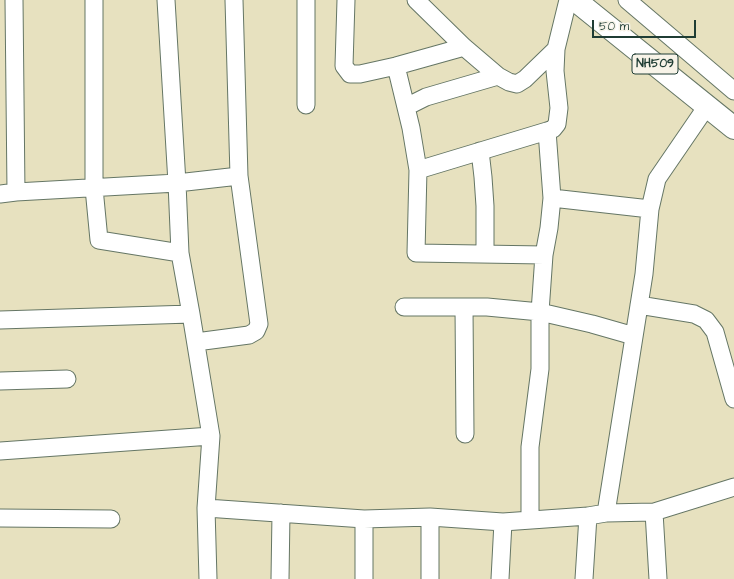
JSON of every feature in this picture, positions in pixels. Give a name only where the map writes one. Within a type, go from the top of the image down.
[{"type":"highway","name":"NH509","points":[[575,0],[734,128]]},
{"type":"street","points":[[14,0],[8,193],[177,183],[239,176]]},
{"type":"street","points":[[94,0],[94,188],[99,240],[180,253]]},
{"type":"street","points":[[166,0],[180,253],[211,436],[206,508],[208,579]]},
{"type":"street","points":[[196,342],[256,332],[259,324],[239,176],[234,0]]},
{"type":"street","points":[[306,0],[306,105]]},
{"type":"street","points":[[346,0],[344,66],[350,74],[360,74],[396,66],[464,47]]},
{"type":"street","points":[[416,0],[464,47],[498,76],[509,82],[517,84],[525,79],[556,49]]},
{"type":"street","points":[[418,170],[553,129],[557,124],[559,108],[556,49],[568,0]]},
{"type":"street","points":[[627,0],[734,91]]},
{"type":"street","points":[[396,66],[406,106],[418,170],[416,253],[544,255]]},
{"type":"street","points":[[406,106],[426,97],[498,76]]},
{"type":"street","points":[[606,513],[644,274],[650,209],[657,179],[707,106]]},
{"type":"street","points":[[530,520],[530,448],[540,369],[540,312],[544,255],[552,198],[547,131]]},
{"type":"street","points":[[480,151],[485,206],[485,254]]},
{"type":"street","points":[[552,198],[650,209]]},
{"type":"street","points":[[639,305],[694,314],[706,320],[715,332],[734,399]]},
{"type":"street","points":[[404,307],[487,307],[540,312],[592,324],[634,336]]},
{"type":"street","points":[[464,307],[465,434]]},
{"type":"street","points":[[0,320],[191,314]]},
{"type":"street","points":[[0,381],[66,379]]},
{"type":"street","points":[[0,451],[211,436]]},
{"type":"street","points":[[206,508],[364,519],[430,516],[503,522],[588,516],[606,513],[654,512],[734,487]]},
{"type":"street","points":[[654,512],[658,579]]},
{"type":"street","points":[[280,579],[281,513]]},
{"type":"street","points":[[430,516],[430,579]]},
{"type":"street","points":[[584,579],[588,516]]},
{"type":"street","points":[[0,518],[110,519]]},
{"type":"street","points":[[364,519],[364,579]]},
{"type":"street","points":[[500,579],[503,522]]}]
